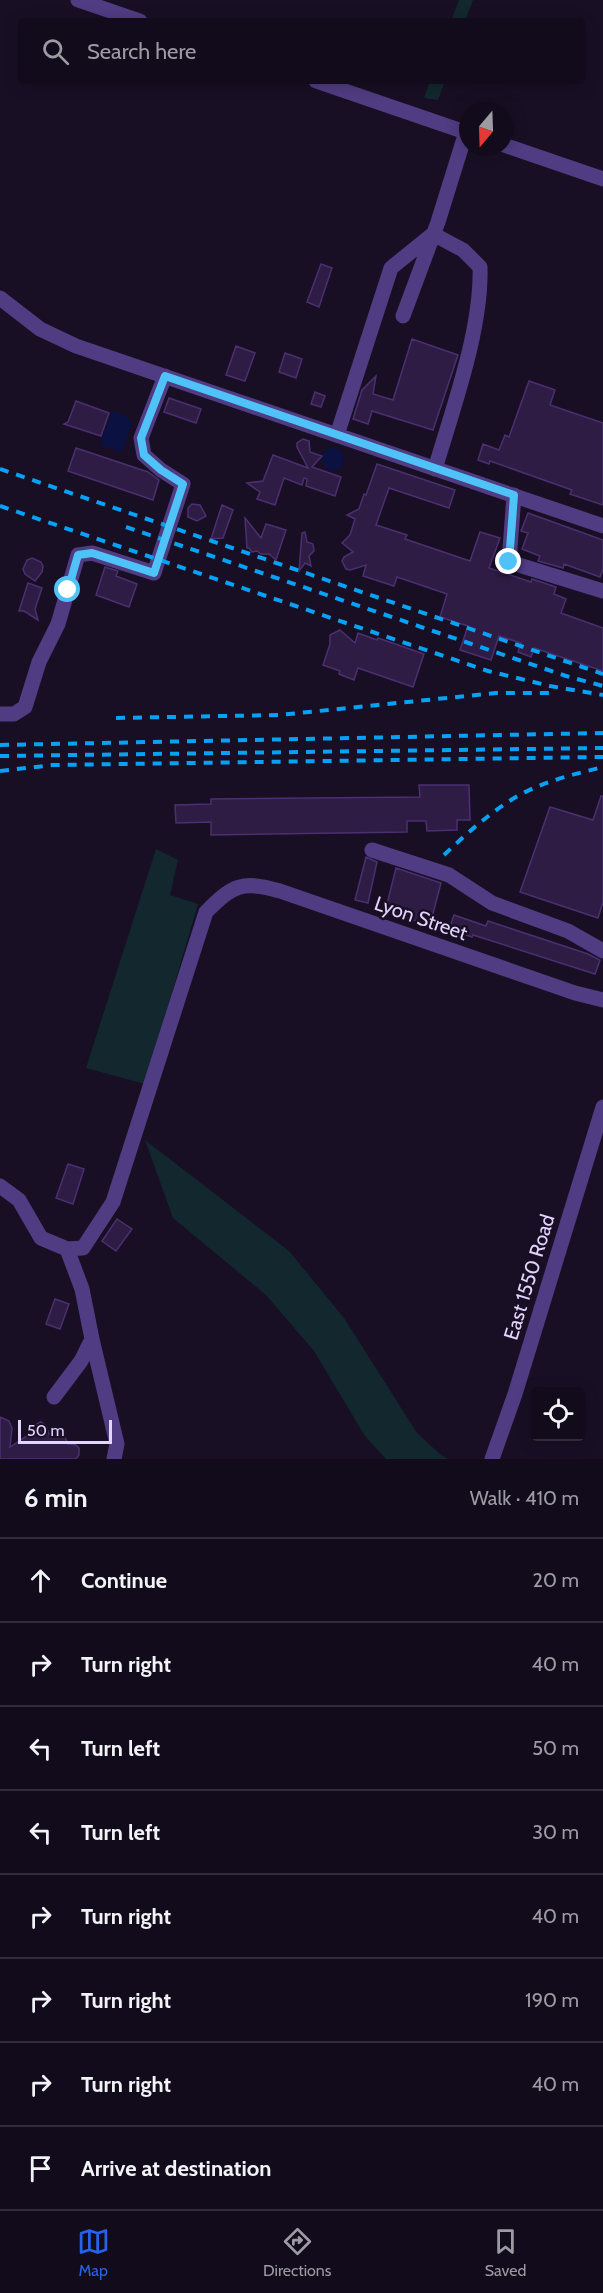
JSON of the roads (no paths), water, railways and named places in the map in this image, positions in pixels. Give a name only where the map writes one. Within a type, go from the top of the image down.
[{"type":"street","points":[[78,0],[131,18]]},
{"type":"street","points":[[325,84],[459,129]]},
{"type":"street","points":[[513,148],[603,179]]},
{"type":"street","points":[[403,316],[459,156]]},
{"type":"street","points":[[337,435],[392,268],[433,234]]},
{"type":"street","points":[[433,234],[464,250],[480,267],[480,285],[467,358],[435,469]]},
{"type":"street","points":[[0,298],[40,329],[76,346],[603,526]]},
{"type":"street","points":[[0,714],[14,714],[25,707],[39,662],[58,624],[78,555],[92,553],[154,573],[183,484],[161,470],[144,455],[141,438],[165,376]]},
{"type":"street","points":[[514,495],[509,562],[603,591]]},
{"type":"street","points":[[372,850],[449,875],[492,903],[568,931],[603,951]]},
{"type":"street","name":"Lyon Street","points":[[67,1249],[83,1248],[113,1202],[206,912],[226,891],[257,884],[575,993],[603,1000]]},
{"type":"street","name":"East 1550 Road","points":[[492,1459],[515,1394],[603,1107]]},
{"type":"street","points":[[0,1186],[19,1200],[41,1238],[67,1249],[82,1288],[104,1395],[117,1444],[114,1459]]},
{"type":"street","points":[[54,1397],[81,1361],[92,1339]]},
{"type":"railway","points":[[0,469],[603,674]]},
{"type":"railway","points":[[0,506],[488,671],[550,686],[603,695]]},
{"type":"railway","points":[[126,527],[566,676],[603,686]]},
{"type":"railway","points":[[116,718],[279,715],[496,693],[555,693]]},
{"type":"railway","points":[[0,745],[603,733]]},
{"type":"railway","points":[[0,756],[603,748]]},
{"type":"railway","points":[[0,771],[53,765],[603,757]]},
{"type":"railway","points":[[444,855],[483,820],[519,795],[554,780],[603,767]]}]
